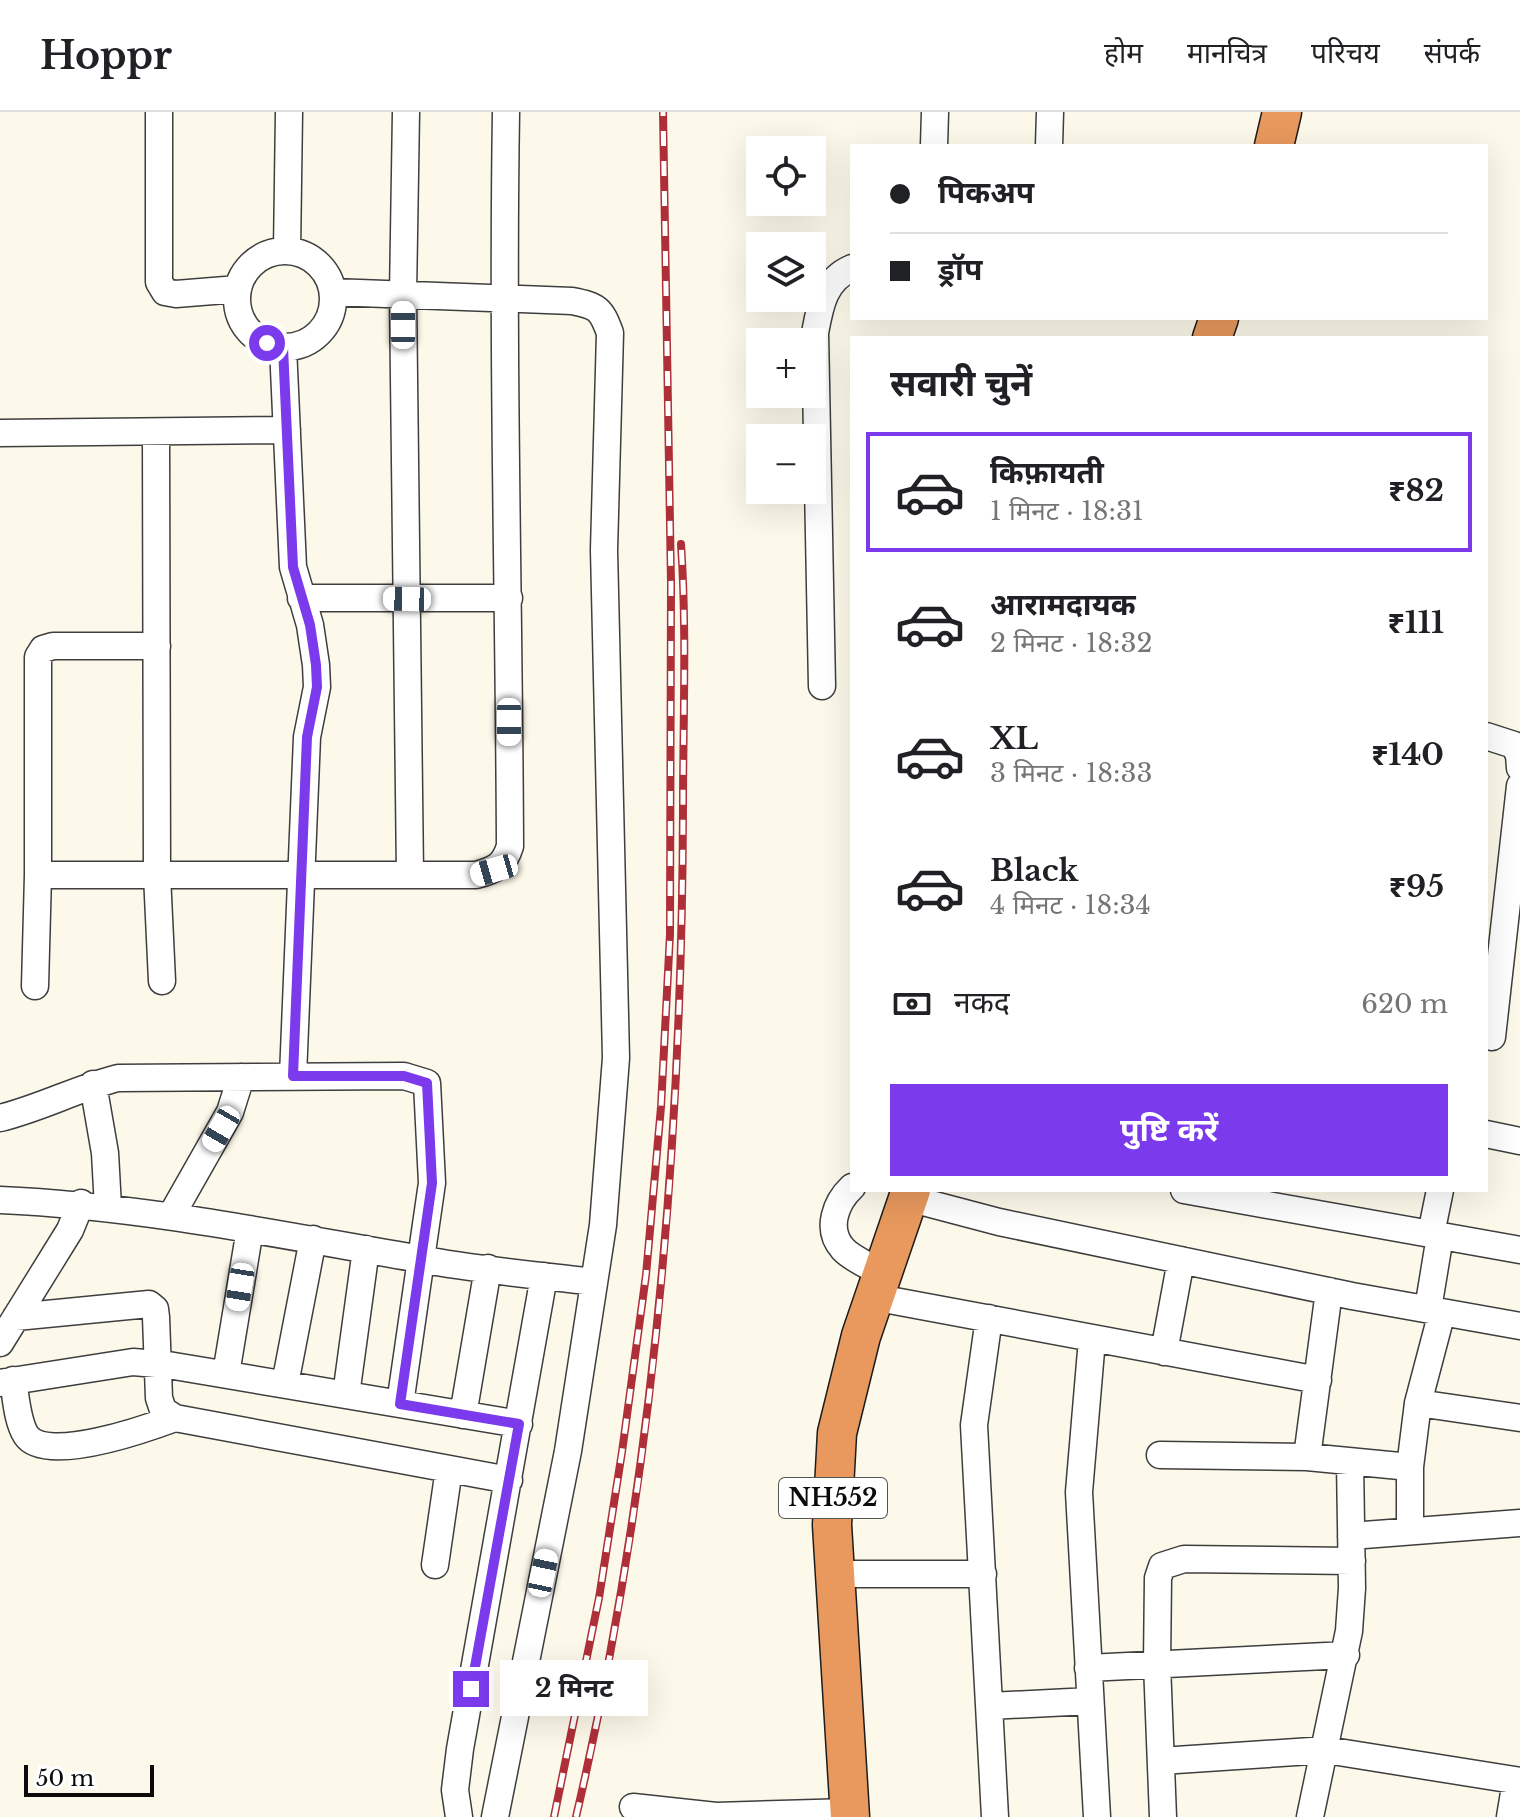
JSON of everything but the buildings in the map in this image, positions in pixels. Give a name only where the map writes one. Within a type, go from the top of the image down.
[{"type":"highway","points":[[1274,144],[1282,112]]},
{"type":"highway","name":"NH552","points":[[850,1815],[834,1574],[833,1480],[837,1433],[877,1285],[909,1194]]},
{"type":"street","points":[[159,112],[159,282],[165,292],[176,294],[238,289]]},
{"type":"street","points":[[287,251],[289,112]]},
{"type":"street","points":[[406,112],[403,295],[410,875]]},
{"type":"street","points":[[38,875],[476,875],[494,870],[506,861],[510,846],[503,298],[506,112]]},
{"type":"street","points":[[934,144],[935,112]]},
{"type":"street","points":[[1049,144],[1050,112]]},
{"type":"street","points":[[287,251],[303,254],[317,263],[328,276],[333,292],[329,319],[310,340],[283,347],[267,343],[253,335],[243,321],[238,305],[238,289],[244,274],[256,261],[271,253],[287,251]]},
{"type":"street","points":[[822,686],[815,333],[821,298],[831,283],[850,269]]},
{"type":"street","points":[[333,292],[572,301],[592,305],[603,314],[610,333],[604,550],[616,1058],[603,1225],[568,1451],[495,1817]]},
{"type":"street","points":[[283,347],[293,567],[310,625],[317,676],[307,737],[293,1076]]},
{"type":"street","points":[[0,433],[287,430]]},
{"type":"street","points":[[156,432],[157,875],[162,981]]},
{"type":"street","points":[[301,598],[509,598]]},
{"type":"street","points":[[35,986],[38,657],[43,649],[53,646],[157,646]]},
{"type":"street","points":[[1488,737],[1514,745],[1520,768]]},
{"type":"street","points":[[1492,1037],[1496,919],[1520,786]]},
{"type":"street","points":[[0,1118],[118,1078],[404,1076],[427,1083],[432,1183],[400,1404]]},
{"type":"street","points":[[171,1216],[230,1112],[241,1077]]},
{"type":"street","points":[[93,1084],[105,1153],[108,1207]]},
{"type":"street","points":[[1488,1134],[1520,1141]]},
{"type":"street","points":[[850,1189],[835,1208],[834,1226],[842,1249],[877,1285],[989,1318],[1318,1380]]},
{"type":"street","points":[[1195,1192],[1520,1250]]},
{"type":"street","points":[[1410,1531],[1410,1467],[1435,1311],[1435,1235],[1440,1192]]},
{"type":"street","points":[[909,1194],[999,1222],[1329,1291],[1520,1326]]},
{"type":"street","points":[[0,1200],[81,1203],[313,1239],[423,1260],[594,1282]]},
{"type":"street","points":[[0,1343],[70,1230],[81,1203]]},
{"type":"street","points":[[226,1374],[250,1229]]},
{"type":"street","points":[[285,1384],[313,1239]]},
{"type":"street","points":[[346,1395],[366,1249]]},
{"type":"street","points":[[1164,1352],[1181,1260]]},
{"type":"street","points":[[463,1415],[488,1268]]},
{"type":"street","points":[[459,1817],[455,1790],[460,1749],[544,1276]]},
{"type":"street","points":[[1307,1457],[1329,1291]]},
{"type":"street","points":[[16,1317],[149,1304],[155,1309],[156,1364],[163,1410],[175,1418],[509,1480]]},
{"type":"street","points":[[989,1318],[974,1425],[995,1817]]},
{"type":"street","points":[[1092,1339],[1079,1492],[1097,1817]]},
{"type":"street","points":[[175,1418],[137,1433],[99,1442],[46,1446],[33,1443],[24,1434],[6,1382],[133,1362],[226,1374],[519,1424]]},
{"type":"street","points":[[1418,1403],[1520,1418]]},
{"type":"street","points":[[1160,1455],[1307,1457],[1410,1467]]},
{"type":"street","points":[[1310,1817],[1346,1655],[1351,1548],[1350,1462]]},
{"type":"street","points":[[435,1565],[449,1469]]},
{"type":"street","points":[[1163,1817],[1157,1664],[1158,1578],[1162,1566],[1172,1561],[1351,1548],[1410,1531],[1520,1523]]},
{"type":"street","points":[[834,1574],[983,1574]]},
{"type":"street","points":[[1088,1668],[1346,1655]]},
{"type":"street","points":[[990,1706],[1090,1701]]},
{"type":"street","points":[[1161,1761],[1326,1750],[1518,1781],[1510,1817]]},
{"type":"street","points":[[633,1807],[716,1816],[850,1815]]},
{"type":"railway","points":[[554,1817],[599,1598],[622,1452],[646,1275],[661,1107],[670,934],[671,583],[663,112]]},
{"type":"railway","points":[[576,1817],[603,1693],[625,1568],[658,1316],[669,1189],[681,935],[684,643],[681,544]]},
{"type":"route","points":[[267,343],[283,347],[293,567],[310,625],[317,687],[307,737],[293,1076],[404,1076],[427,1083],[430,1093],[432,1183],[400,1404],[519,1424],[471,1689]]}]
